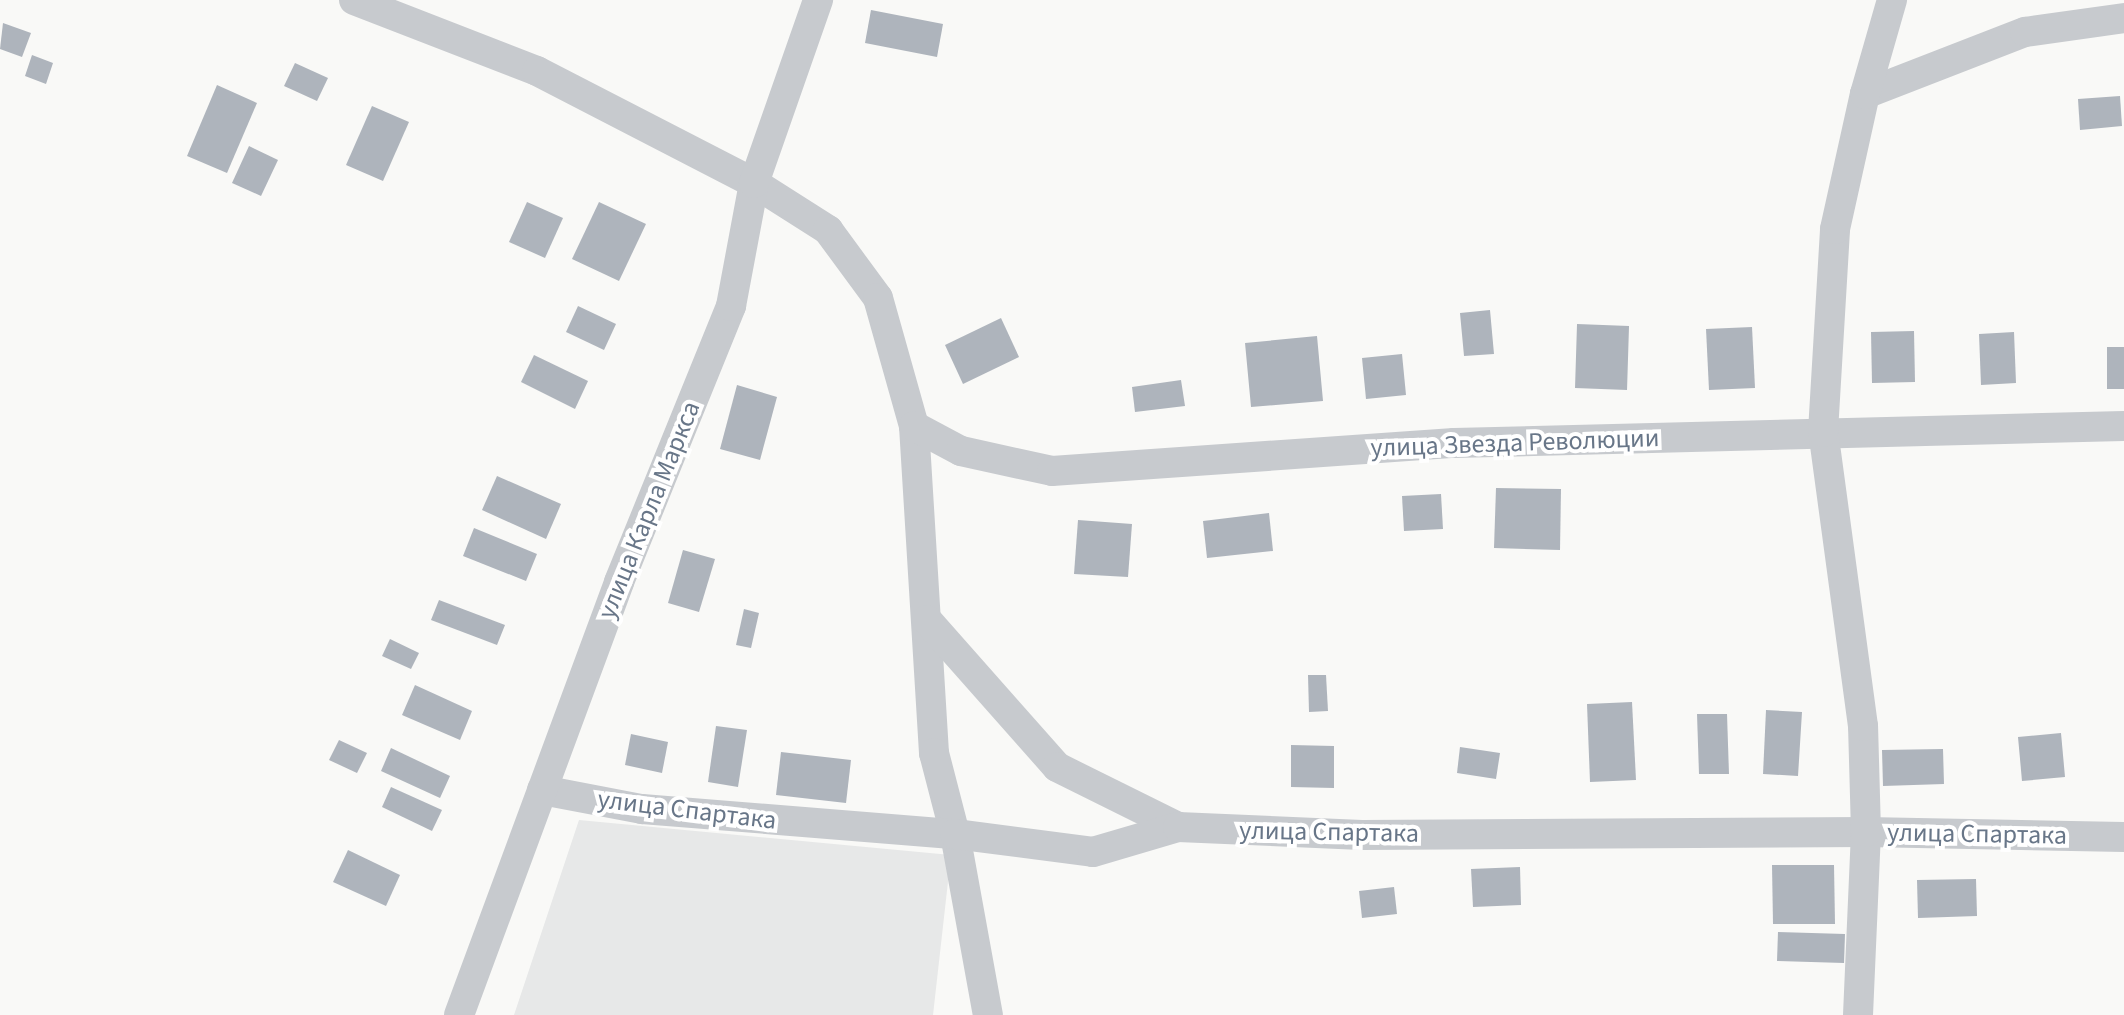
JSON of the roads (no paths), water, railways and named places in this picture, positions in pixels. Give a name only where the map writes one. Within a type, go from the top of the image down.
[{"type":"street","points":[[354,0],[537,71],[754,183],[828,230],[878,298],[914,426],[934,753],[955,834],[988,1015]]},
{"type":"street","name":"улица Карла Маркса","points":[[459,1015],[542,790],[731,306],[754,183],[818,0]]},
{"type":"street","points":[[1858,1015],[1866,832],[1863,726],[1823,432],[1835,229],[1865,94],[1892,0]]},
{"type":"street","points":[[1865,94],[2025,32],[2124,18]]},
{"type":"street","name":"улица Звезда Революции","points":[[914,426],[961,451],[1052,471],[1454,443],[2124,426]]},
{"type":"street","points":[[927,620],[1057,767],[1178,827]]},
{"type":"street","name":"улица Спартака","points":[[542,790],[642,809],[955,834],[1093,852],[1178,827],[1362,835],[1866,832],[2124,837]]}]
